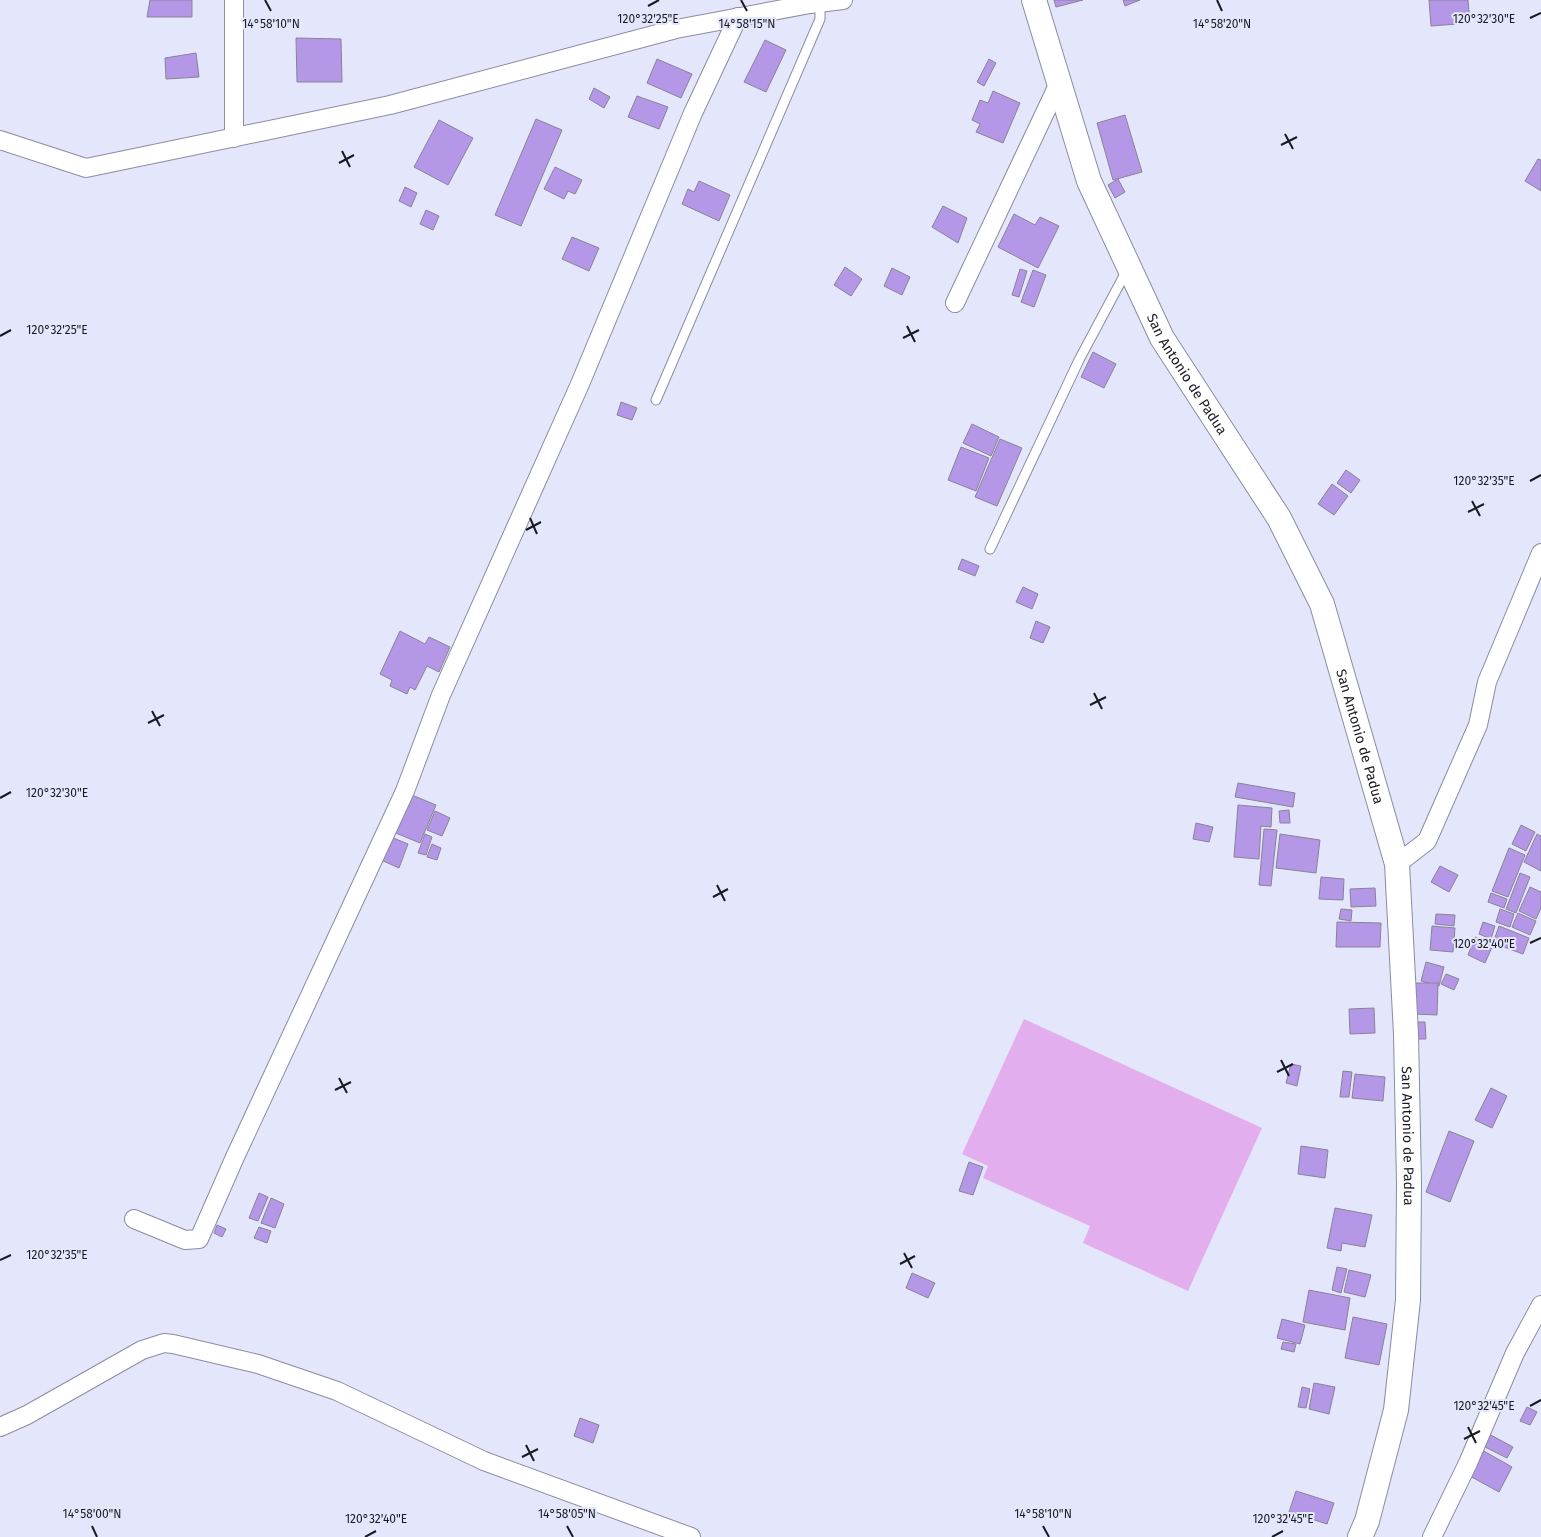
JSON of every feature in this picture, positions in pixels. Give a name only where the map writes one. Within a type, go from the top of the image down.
[{"type":"street","points":[[234,0],[234,138]]},
{"type":"street","points":[[0,140],[86,168],[390,105],[747,11],[843,0]]},
{"type":"street","name":"San Antonio de Padua","points":[[1034,0],[1089,181],[1162,338],[1279,518],[1322,604],[1397,864],[1406,1034],[1409,1184],[1408,1300],[1396,1410],[1367,1521],[1360,1537]]},
{"type":"street","points":[[134,1219],[185,1240],[199,1238],[405,791],[442,695],[580,384],[692,113],[747,11]]},
{"type":"street","points":[[955,303],[1059,83]]},
{"type":"street","points":[[1397,864],[1427,841],[1478,725],[1488,682],[1541,553]]},
{"type":"street","points":[[1432,1537],[1468,1462],[1515,1353],[1541,1305]]},
{"type":"street","points":[[0,1427],[27,1415],[142,1350],[164,1343],[173,1344],[258,1364],[337,1391],[484,1460],[691,1537]]},
{"type":"lane","points":[[656,400],[820,19],[820,3]]},
{"type":"lane","points":[[990,550],[1079,360],[1129,266]]},
{"type":"shaded area","points":[[1024,1019],[1262,1128],[1188,1291],[1083,1243],[1090,1226],[983,1178],[988,1166],[962,1154]]},
{"type":"building","points":[[150,0],[192,0],[192,17],[147,17]]},
{"type":"building","points":[[1054,0],[1083,0],[1056,7]]},
{"type":"building","points":[[1123,0],[1140,0],[1125,6]]},
{"type":"building","points":[[1429,0],[1468,0],[1470,23],[1431,26]]},
{"type":"building","points":[[296,38],[341,39],[342,82],[297,82]]},
{"type":"building","points":[[765,40],[786,50],[766,92],[744,82]]},
{"type":"building","points":[[196,53],[199,77],[166,79],[165,58]]},
{"type":"building","points":[[657,59],[692,74],[681,98],[647,83]]},
{"type":"building","points":[[989,59],[996,63],[984,86],[977,82]]},
{"type":"building","points":[[594,88],[610,97],[604,108],[589,99]]},
{"type":"building","points":[[993,91],[1020,103],[1003,143],[976,132],[980,124],[972,120],[980,100],[988,103]]},
{"type":"building","points":[[637,96],[668,107],[659,129],[628,117]]},
{"type":"building","points":[[1125,115],[1142,172],[1113,180],[1097,123]]},
{"type":"building","points":[[536,119],[562,130],[521,226],[495,215]]},
{"type":"building","points":[[439,120],[473,138],[448,185],[414,167]]},
{"type":"building","points":[[1538,159],[1541,160],[1541,191],[1525,181]]},
{"type":"building","points":[[555,167],[582,180],[575,194],[568,191],[564,199],[544,189]]},
{"type":"building","points":[[1118,179],[1125,192],[1115,198],[1108,185]]},
{"type":"building","points":[[699,181],[730,195],[719,221],[682,204],[688,189],[694,192]]},
{"type":"building","points":[[405,187],[417,193],[411,207],[399,201]]},
{"type":"building","points":[[943,206],[967,218],[958,243],[932,227]]},
{"type":"building","points":[[426,210],[439,216],[433,230],[420,224]]},
{"type":"building","points":[[1014,214],[1035,225],[1040,217],[1059,226],[1038,268],[998,247]]},
{"type":"building","points":[[572,237],[599,248],[589,271],[562,259]]},
{"type":"building","points":[[845,267],[862,279],[851,296],[834,285]]},
{"type":"building","points":[[892,268],[910,277],[902,295],[884,286]]},
{"type":"building","points":[[1020,269],[1027,271],[1019,297],[1012,295]]},
{"type":"building","points":[[1033,270],[1046,275],[1034,307],[1021,302]]},
{"type":"building","points":[[1093,352],[1116,364],[1104,388],[1081,377]]},
{"type":"building","points":[[621,402],[637,408],[632,420],[617,415]]},
{"type":"building","points":[[972,424],[999,437],[991,456],[963,443]]},
{"type":"building","points":[[1000,439],[1022,448],[997,506],[975,497]]},
{"type":"building","points":[[961,447],[989,458],[976,491],[948,480]]},
{"type":"building","points":[[1346,470],[1360,480],[1351,493],[1337,483]]},
{"type":"building","points":[[1332,484],[1348,496],[1334,515],[1318,504]]},
{"type":"building","points":[[962,559],[979,566],[975,576],[958,569]]},
{"type":"building","points":[[1023,587],[1038,594],[1032,609],[1016,602]]},
{"type":"building","points":[[1036,621],[1050,627],[1043,643],[1030,638]]},
{"type":"building","points":[[400,631],[425,644],[429,637],[450,647],[439,672],[427,666],[415,690],[410,687],[407,694],[390,686],[392,680],[380,674]]},
{"type":"building","points":[[1238,783],[1295,793],[1293,807],[1235,797]]},
{"type":"building","points":[[407,793],[436,805],[420,843],[391,831]]},
{"type":"building","points":[[1238,805],[1272,808],[1271,827],[1261,826],[1259,859],[1234,857]]},
{"type":"building","points":[[1289,810],[1290,823],[1280,823],[1279,811]]},
{"type":"building","points":[[435,811],[450,818],[442,836],[427,830]]},
{"type":"building","points":[[1196,823],[1213,827],[1209,842],[1193,839]]},
{"type":"building","points":[[1521,825],[1535,832],[1526,851],[1512,844]]},
{"type":"building","points":[[1264,829],[1277,830],[1271,886],[1259,885]]},
{"type":"building","points":[[425,834],[432,837],[426,855],[418,853]]},
{"type":"building","points":[[1280,834],[1320,840],[1316,873],[1276,868]]},
{"type":"building","points":[[1537,834],[1541,836],[1541,871],[1524,862]]},
{"type":"building","points":[[391,837],[408,844],[399,868],[381,860]]},
{"type":"building","points":[[432,844],[441,848],[437,860],[427,857]]},
{"type":"building","points":[[1509,848],[1525,855],[1508,897],[1492,891]]},
{"type":"building","points":[[1440,866],[1458,875],[1449,892],[1431,882]]},
{"type":"building","points":[[1520,873],[1530,877],[1516,913],[1506,909]]},
{"type":"building","points":[[1321,877],[1344,879],[1343,900],[1319,899]]},
{"type":"building","points":[[1530,887],[1541,892],[1541,908],[1536,919],[1519,911]]},
{"type":"building","points":[[1375,888],[1376,906],[1351,907],[1350,889]]},
{"type":"building","points":[[1491,893],[1507,899],[1504,908],[1488,902]]},
{"type":"building","points":[[1341,909],[1352,910],[1351,921],[1339,919]]},
{"type":"building","points":[[1500,909],[1514,914],[1510,927],[1496,922]]},
{"type":"building","points":[[1518,913],[1536,921],[1530,935],[1512,927]]},
{"type":"building","points":[[1436,914],[1455,915],[1454,926],[1435,924]]},
{"type":"building","points":[[1337,922],[1381,923],[1380,947],[1336,947]]},
{"type":"building","points":[[1483,922],[1495,926],[1491,939],[1479,934]]},
{"type":"building","points":[[1432,926],[1455,928],[1453,952],[1430,950]]},
{"type":"building","points":[[1499,926],[1529,938],[1523,954],[1493,943]]},
{"type":"building","points":[[1475,937],[1493,945],[1485,963],[1468,955]]},
{"type":"building","points":[[1426,962],[1444,967],[1439,986],[1421,981]]},
{"type":"building","points":[[1446,974],[1459,979],[1454,990],[1441,984]]},
{"type":"building","points":[[1414,983],[1438,983],[1437,1015],[1414,1014]]},
{"type":"building","points":[[1374,1008],[1375,1033],[1350,1034],[1349,1009]]},
{"type":"building","points":[[1416,1022],[1425,1022],[1426,1039],[1417,1039]]},
{"type":"building","points":[[1291,1064],[1301,1066],[1297,1086],[1286,1083]]},
{"type":"building","points":[[1343,1071],[1352,1072],[1349,1097],[1340,1097]]},
{"type":"building","points":[[1355,1074],[1385,1077],[1383,1101],[1352,1098]]},
{"type":"building","points":[[1491,1088],[1507,1096],[1492,1128],[1475,1120]]},
{"type":"building","points":[[1449,1131],[1474,1141],[1450,1202],[1426,1192]]},
{"type":"building","points":[[1301,1146],[1328,1150],[1325,1178],[1298,1174]]},
{"type":"building","points":[[969,1162],[983,1167],[973,1195],[959,1191]]},
{"type":"building","points":[[259,1193],[268,1197],[258,1221],[249,1218]]},
{"type":"building","points":[[271,1198],[284,1204],[275,1228],[261,1223]]},
{"type":"building","points":[[1335,1208],[1372,1215],[1365,1247],[1342,1243],[1341,1251],[1327,1248]]},
{"type":"building","points":[[217,1225],[226,1229],[222,1237],[214,1233]]},
{"type":"building","points":[[259,1227],[271,1231],[267,1243],[254,1238]]},
{"type":"building","points":[[1337,1267],[1347,1269],[1341,1293],[1332,1290]]},
{"type":"building","points":[[1349,1270],[1371,1275],[1365,1297],[1344,1292]]},
{"type":"building","points":[[912,1273],[935,1283],[928,1298],[906,1288]]},
{"type":"building","points":[[1309,1290],[1350,1298],[1345,1330],[1303,1322]]},
{"type":"building","points":[[1353,1317],[1387,1324],[1379,1365],[1345,1358]]},
{"type":"building","points":[[1282,1319],[1305,1325],[1300,1344],[1277,1338]]},
{"type":"building","points":[[1283,1342],[1296,1344],[1294,1352],[1281,1349]]},
{"type":"building","points":[[1314,1383],[1335,1387],[1329,1414],[1309,1409]]},
{"type":"building","points":[[1302,1387],[1310,1389],[1306,1408],[1298,1407]]},
{"type":"building","points":[[1527,1407],[1537,1412],[1530,1425],[1520,1421]]},
{"type":"building","points":[[580,1418],[599,1425],[593,1443],[574,1436]]},
{"type":"building","points":[[1487,1433],[1513,1447],[1507,1458],[1481,1445]]},
{"type":"building","points":[[1482,1450],[1512,1467],[1499,1492],[1468,1475]]},
{"type":"building","points":[[1296,1491],[1334,1503],[1327,1524],[1289,1512]]}]
